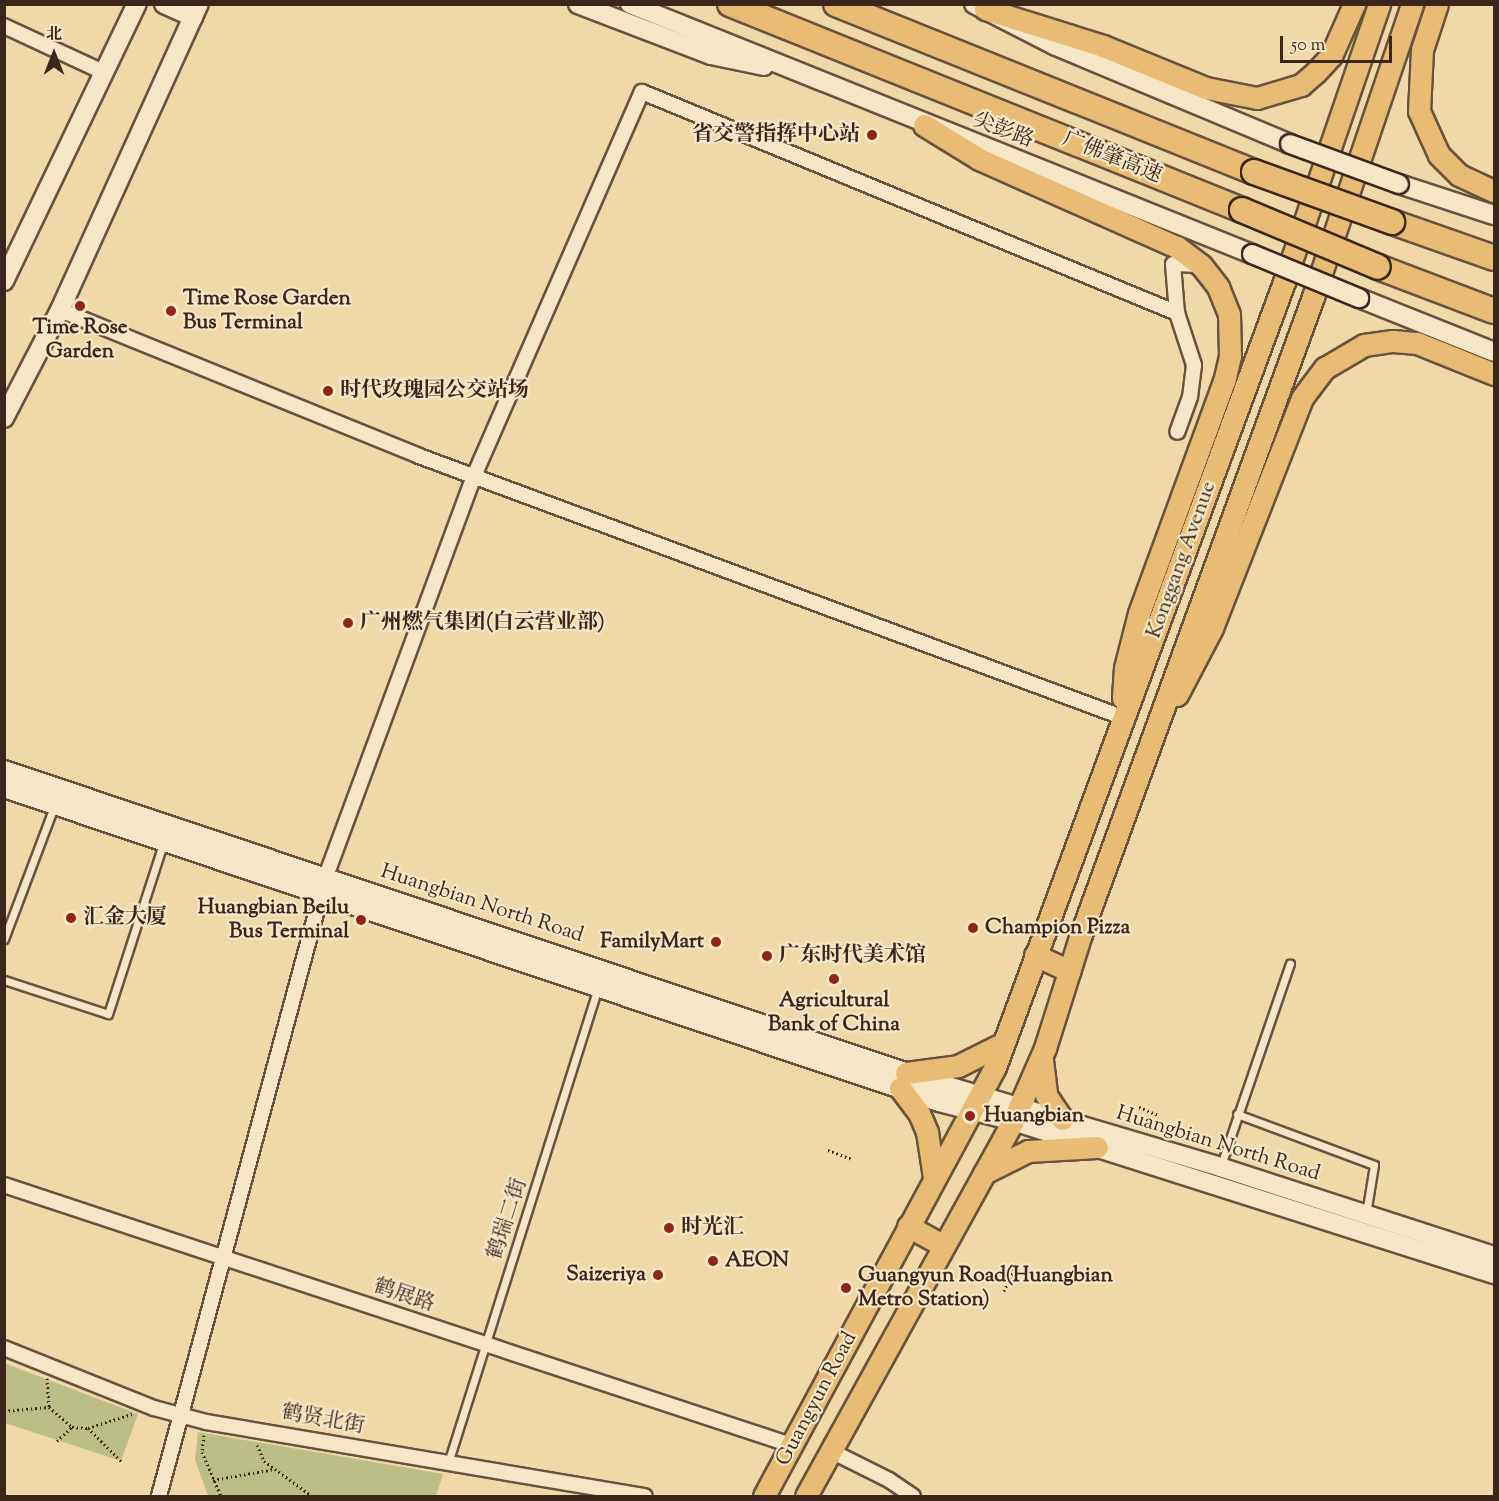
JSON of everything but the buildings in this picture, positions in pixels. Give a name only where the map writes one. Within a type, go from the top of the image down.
[{"type":"highway","name":"广佛肇高速","points":[[729,4],[1494,313]]},
{"type":"highway","name":"广佛肇高速","points":[[836,4],[1254,172],[1494,258]]},
{"type":"main road","points":[[982,6],[1103,46],[1206,88],[1257,98],[1301,85],[1315,73],[1331,56],[1354,4]]},
{"type":"main road","name":"Konggang Avenue","points":[[975,1103],[1005,1043],[1035,954],[1284,282],[1378,4]]},
{"type":"main road","name":"Konggang Avenue","points":[[1017,1113],[1042,1054],[1155,728],[1313,297],[1412,4]]},
{"type":"main road","points":[[1437,4],[1422,50],[1419,111],[1439,155],[1459,175],[1494,191]]},
{"type":"main road","points":[[924,125],[979,159],[1177,248],[1201,265],[1218,287],[1229,314],[1230,356],[1139,613],[1125,668],[1122,717]]},
{"type":"main road","points":[[1155,728],[1202,650],[1302,398],[1325,368],[1364,345],[1393,341],[1417,343],[1494,374]]},
{"type":"main road","points":[[1035,954],[1069,971]]},
{"type":"main road","points":[[934,1177],[927,1132],[903,1081],[958,1066],[1005,1043]]},
{"type":"main road","points":[[1042,1054],[1046,1095],[1062,1119]]},
{"type":"main road","name":"Guangyun Road","points":[[764,1497],[975,1103]]},
{"type":"main road","name":"Guangyun Road","points":[[806,1497],[1017,1113]]},
{"type":"main road","points":[[984,1173],[1028,1151],[1097,1147]]},
{"type":"main road","points":[[908,1226],[944,1246]]},
{"type":"street","points":[[4,281],[137,4]]},
{"type":"street","points":[[4,418],[60,310],[196,11],[164,4]]},
{"type":"street","points":[[579,4],[711,55],[800,73]]},
{"type":"street","name":"尖彭路","points":[[630,4],[924,125],[1494,352]]},
{"type":"street","points":[[982,6],[1056,46],[1290,144],[1399,184],[1494,215]]},
{"type":"street","points":[[4,26],[103,72]]},
{"type":"street","points":[[159,1497],[326,876],[474,476],[642,92],[1178,312]]},
{"type":"street","points":[[1177,432],[1190,397],[1194,365],[1178,312],[1173,264],[1201,265]]},
{"type":"street","points":[[60,310],[474,476],[1122,717]]},
{"type":"street","name":"Huangbian North Road","points":[[4,770],[58,797],[167,833],[326,876],[434,922],[599,985],[975,1103],[1017,1113],[1062,1119],[1220,1167],[1494,1256]]},
{"type":"street","name":"Huangbian North Road","points":[[4,788],[58,797]]},
{"type":"street","name":"Huangbian North Road","points":[[167,833],[320,894],[434,922],[903,1081]]},
{"type":"street","name":"Huangbian North Road","points":[[1017,1113],[1097,1147],[1494,1274]]},
{"type":"street","name":"鹤展路","points":[[4,1185],[791,1445]]},
{"type":"street","name":"鹤贤北街","points":[[4,1348],[154,1408],[180,1413],[206,1422],[645,1497]]},
{"type":"street","points":[[831,1451],[889,1480],[913,1497]]},
{"type":"lane","points":[[4,939],[58,797]]},
{"type":"lane","points":[[4,980],[108,1014],[167,833]]},
{"type":"lane","points":[[1220,1167],[1290,963]]},
{"type":"lane","name":"鹤瑞二街","points":[[448,1463],[599,985]]},
{"type":"lane","points":[[1237,1113],[1374,1165],[1366,1214]]},
{"type":"path","points":[[1139,1107],[1158,1115]]},
{"type":"path","points":[[828,1150],[851,1159]]},
{"type":"path","points":[[1004,1291],[1016,1265]]},
{"type":"path","points":[[46,1365],[49,1407]]},
{"type":"path","points":[[4,1411],[49,1407],[72,1426],[88,1428],[154,1408]]},
{"type":"path","points":[[206,1422],[202,1452],[221,1497]]},
{"type":"path","points":[[57,1441],[72,1426]]},
{"type":"path","points":[[88,1428],[121,1461]]},
{"type":"path","points":[[251,1429],[264,1461],[312,1497]]},
{"type":"path","points":[[213,1480],[275,1469]]},
{"type":"green space","points":[[4,1363],[138,1414],[121,1461],[5,1423]]},
{"type":"green space","points":[[198,1432],[443,1474],[436,1496],[208,1496],[195,1459]]},
{"type":"place","name":"省交警指挥中心站","points":[[872,135]]},
{"type":"place","name":"Time Rose Garden","points":[[80,306]]},
{"type":"place","name":"Time Rose Garden Bus Terminal","points":[[171,311]]},
{"type":"place","name":"时代玫瑰园公交站场","points":[[328,391]]},
{"type":"place","name":"广州燃气集团(白云营业部)","points":[[348,623]]},
{"type":"place","name":"汇金大厦","points":[[71,918]]},
{"type":"place","name":"Huangbian Beilu Bus Terminal","points":[[361,920]]},
{"type":"place","name":"Champion Pizza","points":[[973,928]]},
{"type":"place","name":"FamilyMart","points":[[716,942]]},
{"type":"place","name":"广东时代美术馆","points":[[767,956]]},
{"type":"place","name":"Agricultural Bank of China","points":[[834,979]]},
{"type":"place","name":"Huangbian","points":[[970,1116]]},
{"type":"place","name":"时光汇","points":[[669,1228]]},
{"type":"place","name":"AEON","points":[[713,1261]]},
{"type":"place","name":"Saizeriya","points":[[658,1275]]},
{"type":"place","name":"Guangyun Road(Huangbian Metro Station)","points":[[846,1288]]}]
